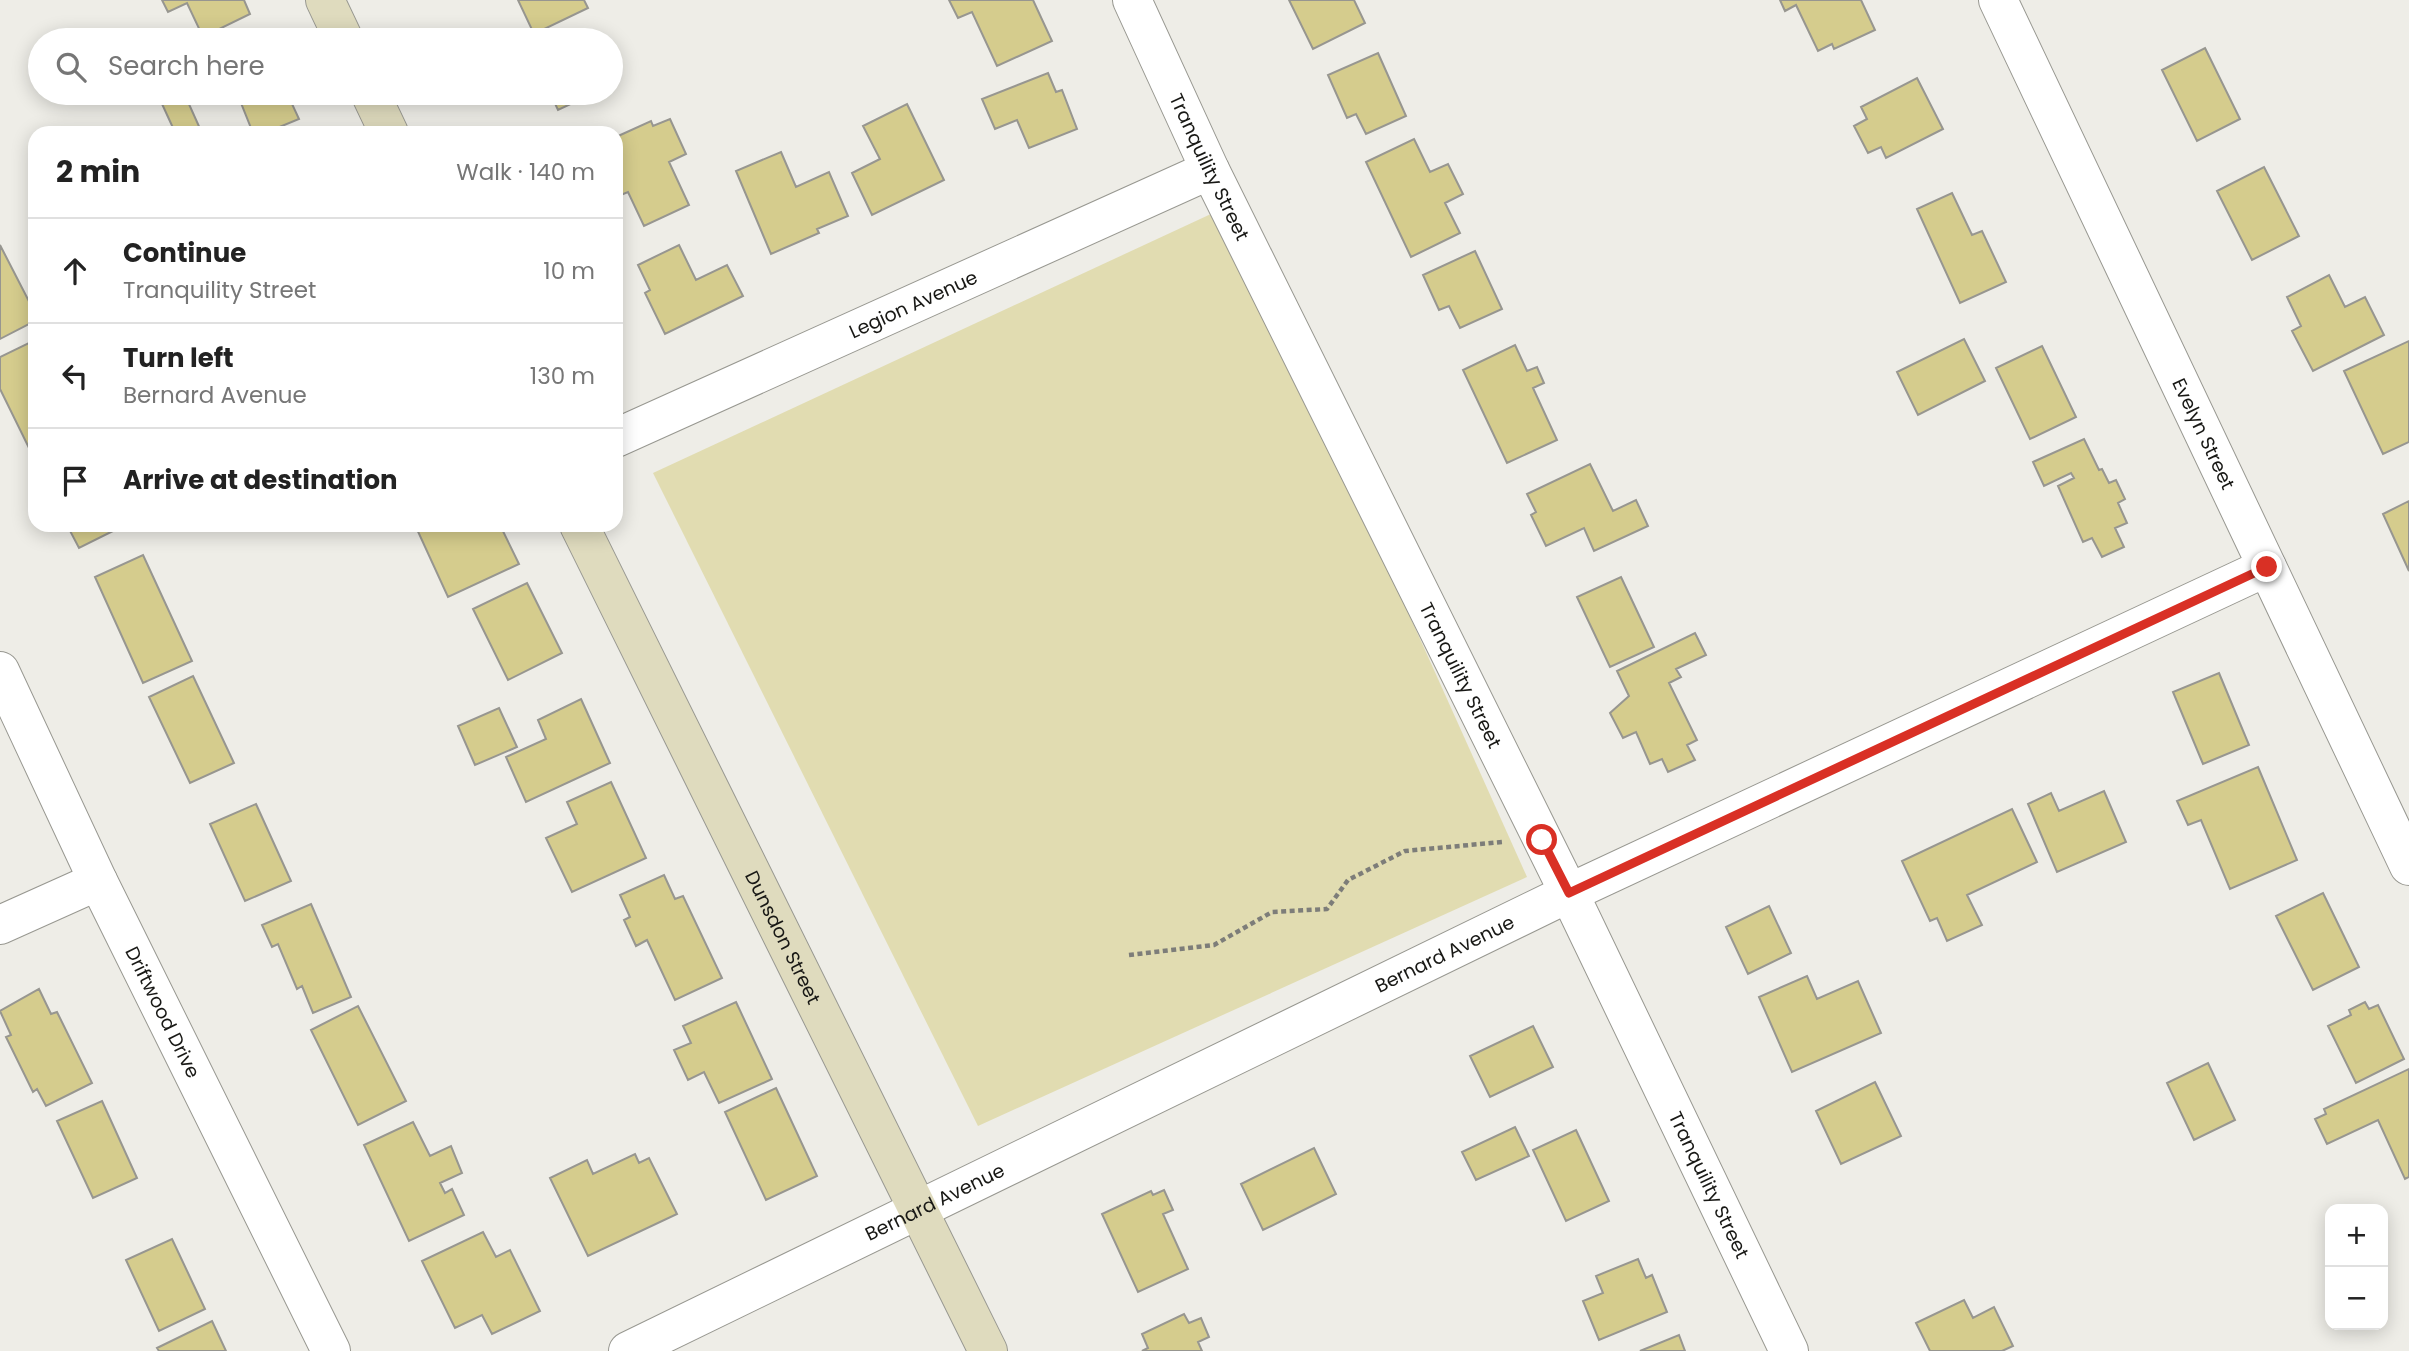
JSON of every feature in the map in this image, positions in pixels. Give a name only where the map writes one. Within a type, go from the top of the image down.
[{"type":"main road","points":[[325,0],[338,28]]},
{"type":"main road","points":[[376,105],[386,126]]},
{"type":"main road","name":"Dunsdon Street","points":[[582,532],[988,1351]]},
{"type":"street","name":"Tranquility Street","points":[[1132,0],[1210,170],[1569,893],[1788,1351]]},
{"type":"street","name":"Evelyn Street","points":[[1998,0],[2409,866]]},
{"type":"street","name":"Legion Avenue","points":[[623,435],[1210,170]]},
{"type":"street","name":"Bernard Avenue","points":[[628,1351],[1569,893],[2267,567]]},
{"type":"street","name":"Driftwood Drive","points":[[0,671],[98,881],[331,1351]]},
{"type":"street","points":[[0,925],[98,881]]},
{"type":"path","points":[[1129,955],[1214,945],[1272,912],[1327,909],[1348,880],[1405,850],[1458,844],[1542,840]]},
{"type":"shaded area","points":[[1226,207],[1527,877],[978,1126],[653,473]]},
{"type":"building","points":[[162,0],[244,0],[250,14],[221,28],[199,28],[187,3],[168,12]]},
{"type":"building","points":[[518,0],[584,0],[588,8],[546,28],[531,28]]},
{"type":"building","points":[[949,0],[1033,0],[1052,41],[997,66],[972,12],[958,18]]},
{"type":"building","points":[[1289,0],[1354,0],[1365,23],[1313,49]]},
{"type":"building","points":[[1780,0],[1861,0],[1875,30],[1834,49],[1832,44],[1818,51],[1796,5],[1785,11]]},
{"type":"building","points":[[2205,48],[2240,119],[2197,141],[2162,70]]},
{"type":"building","points":[[1378,53],[1406,116],[1366,134],[1356,114],[1347,118],[1328,75]]},
{"type":"building","points":[[1048,73],[1056,92],[1062,90],[1077,129],[1029,148],[1017,120],[995,129],[982,99]]},
{"type":"building","points":[[1917,78],[1943,129],[1886,158],[1881,147],[1868,153],[1854,126],[1867,119],[1861,107]]},
{"type":"building","points":[[907,104],[944,180],[872,215],[852,173],[880,159],[863,126]]},
{"type":"building","points":[[163,105],[189,105],[199,126],[172,126]]},
{"type":"building","points":[[242,105],[292,105],[299,119],[282,126],[250,126]]},
{"type":"building","points":[[556,105],[569,105],[558,110]]},
{"type":"building","points":[[670,119],[686,154],[669,162],[689,205],[644,226],[628,192],[623,194],[623,134],[651,121],[653,126]]},
{"type":"building","points":[[1414,139],[1430,172],[1448,164],[1463,194],[1445,203],[1460,233],[1411,257],[1366,162]]},
{"type":"building","points":[[781,152],[796,187],[829,172],[848,216],[817,229],[819,233],[771,254],[736,171]]},
{"type":"building","points":[[2264,167],[2299,236],[2252,260],[2217,191]]},
{"type":"building","points":[[1952,193],[1972,235],[1982,231],[2006,282],[1960,303],[1917,209]]},
{"type":"building","points":[[0,245],[28,299],[28,325],[0,339]]},
{"type":"building","points":[[679,245],[696,280],[727,265],[743,296],[665,334],[645,293],[650,290],[638,265]]},
{"type":"building","points":[[1475,251],[1502,309],[1460,328],[1449,306],[1439,310],[1423,275]]},
{"type":"building","points":[[2329,275],[2345,307],[2365,297],[2384,335],[2313,371],[2292,331],[2301,326],[2287,297]]},
{"type":"building","points":[[1964,339],[1985,381],[1918,415],[1897,372]]},
{"type":"building","points":[[2409,341],[2409,442],[2383,454],[2344,371]]},
{"type":"building","points":[[28,343],[28,446],[0,389],[0,357]]},
{"type":"building","points":[[1515,345],[1527,371],[1537,367],[1544,383],[1533,388],[1557,440],[1507,463],[1463,370]]},
{"type":"building","points":[[2042,346],[2076,417],[2030,439],[1996,368]]},
{"type":"building","points":[[2084,439],[2099,470],[2102,469],[2109,483],[2116,480],[2125,499],[2118,503],[2127,523],[2115,528],[2124,547],[2102,557],[2092,538],[2083,542],[2058,486],[2074,478],[2071,473],[2044,486],[2033,462]]},
{"type":"building","points":[[1590,464],[1613,511],[1636,500],[1648,526],[1594,551],[1584,528],[1546,546],[1531,515],[1536,512],[1527,494]]},
{"type":"building","points":[[2409,501],[2409,571],[2383,514]]},
{"type":"building","points":[[71,532],[111,532],[79,548]]},
{"type":"building","points":[[418,532],[503,532],[519,564],[448,597]]},
{"type":"building","points":[[143,555],[192,661],[143,683],[95,577]]},
{"type":"building","points":[[1621,577],[1654,647],[1610,667],[1577,597]]},
{"type":"building","points":[[527,583],[562,653],[508,680],[473,609]]},
{"type":"building","points":[[1695,633],[1706,655],[1676,669],[1681,677],[1669,683],[1697,740],[1687,745],[1695,760],[1668,772],[1662,759],[1650,764],[1636,732],[1623,738],[1610,713],[1629,696],[1617,671]]},
{"type":"building","points":[[2219,673],[2249,745],[2203,764],[2173,692]]},
{"type":"building","points":[[193,676],[234,763],[190,783],[149,697]]},
{"type":"building","points":[[581,699],[610,763],[526,802],[506,757],[546,739],[538,720]]},
{"type":"building","points":[[499,708],[517,747],[475,765],[458,726]]},
{"type":"building","points":[[2258,767],[2297,860],[2230,889],[2201,820],[2188,825],[2177,801]]},
{"type":"building","points":[[611,782],[646,858],[572,892],[546,838],[577,824],[567,802]]},
{"type":"building","points":[[2104,791],[2126,842],[2057,872],[2028,804],[2051,793],[2059,811]]},
{"type":"building","points":[[256,804],[291,881],[245,901],[210,824]]},
{"type":"building","points":[[2012,809],[2037,862],[1967,895],[1982,925],[1947,941],[1937,918],[1930,921],[1902,861]]},
{"type":"building","points":[[664,875],[675,899],[683,896],[722,978],[675,1000],[647,940],[636,946],[624,920],[630,917],[620,895]]},
{"type":"building","points":[[2323,893],[2359,967],[2313,990],[2276,916]]},
{"type":"building","points":[[311,904],[351,997],[313,1013],[302,986],[297,989],[278,944],[272,947],[262,925]]},
{"type":"building","points":[[1769,906],[1791,953],[1748,974],[1726,927]]},
{"type":"building","points":[[1807,976],[1817,999],[1858,981],[1881,1033],[1792,1072],[1759,997]]},
{"type":"building","points":[[39,989],[51,1014],[57,1012],[92,1083],[46,1106],[37,1089],[33,1092],[6,1037],[11,1035],[0,1011]]},
{"type":"building","points":[[736,1002],[772,1079],[719,1103],[704,1072],[688,1080],[674,1050],[691,1043],[683,1026]]},
{"type":"building","points":[[2365,1002],[2369,1009],[2378,1005],[2404,1059],[2356,1083],[2328,1026],[2351,1015],[2349,1010]]},
{"type":"building","points":[[358,1006],[406,1101],[358,1125],[311,1030]]},
{"type":"building","points":[[1533,1026],[1553,1067],[1490,1097],[1470,1056]]},
{"type":"building","points":[[2208,1063],[2235,1120],[2194,1140],[2167,1083]]},
{"type":"building","points":[[2409,1069],[2409,1177],[2405,1179],[2378,1120],[2327,1144],[2315,1119],[2326,1114],[2324,1109]]},
{"type":"building","points":[[1875,1082],[1901,1136],[1841,1164],[1816,1111]]},
{"type":"building","points":[[776,1088],[817,1176],[766,1200],[725,1112]]},
{"type":"building","points":[[102,1101],[137,1178],[93,1198],[57,1121]]},
{"type":"building","points":[[413,1122],[430,1156],[451,1146],[462,1173],[440,1183],[445,1193],[452,1189],[464,1215],[409,1241],[364,1145]]},
{"type":"building","points":[[1515,1127],[1529,1156],[1476,1180],[1462,1152]]},
{"type":"building","points":[[1576,1130],[1609,1201],[1566,1221],[1533,1150]]},
{"type":"building","points":[[1314,1148],[1336,1194],[1263,1230],[1241,1184]]},
{"type":"building","points":[[635,1154],[639,1163],[649,1158],[677,1214],[588,1256],[550,1178],[587,1160],[593,1174]]},
{"type":"building","points":[[1164,1190],[1173,1210],[1163,1214],[1188,1269],[1138,1292],[1102,1214],[1151,1191],[1153,1195]]},
{"type":"building","points":[[483,1232],[496,1257],[510,1250],[540,1311],[492,1334],[482,1315],[455,1328],[422,1261]]},
{"type":"building","points":[[172,1239],[205,1309],[159,1331],[126,1260]]},
{"type":"building","points":[[1638,1259],[1646,1278],[1652,1275],[1667,1312],[1599,1340],[1583,1301],[1603,1293],[1596,1276]]},
{"type":"building","points":[[1964,1300],[1973,1318],[1994,1307],[2013,1346],[2002,1351],[1930,1351],[1916,1323]]},
{"type":"building","points":[[1184,1314],[1189,1323],[1201,1318],[1209,1337],[1198,1342],[1202,1351],[1142,1351],[1148,1348],[1142,1334]]},
{"type":"building","points":[[212,1321],[226,1351],[159,1351],[157,1348]]},
{"type":"building","points":[[1679,1335],[1685,1351],[1640,1351]]},
{"type":"route","points":[[1542,840],[1569,893],[2267,567]]}]
